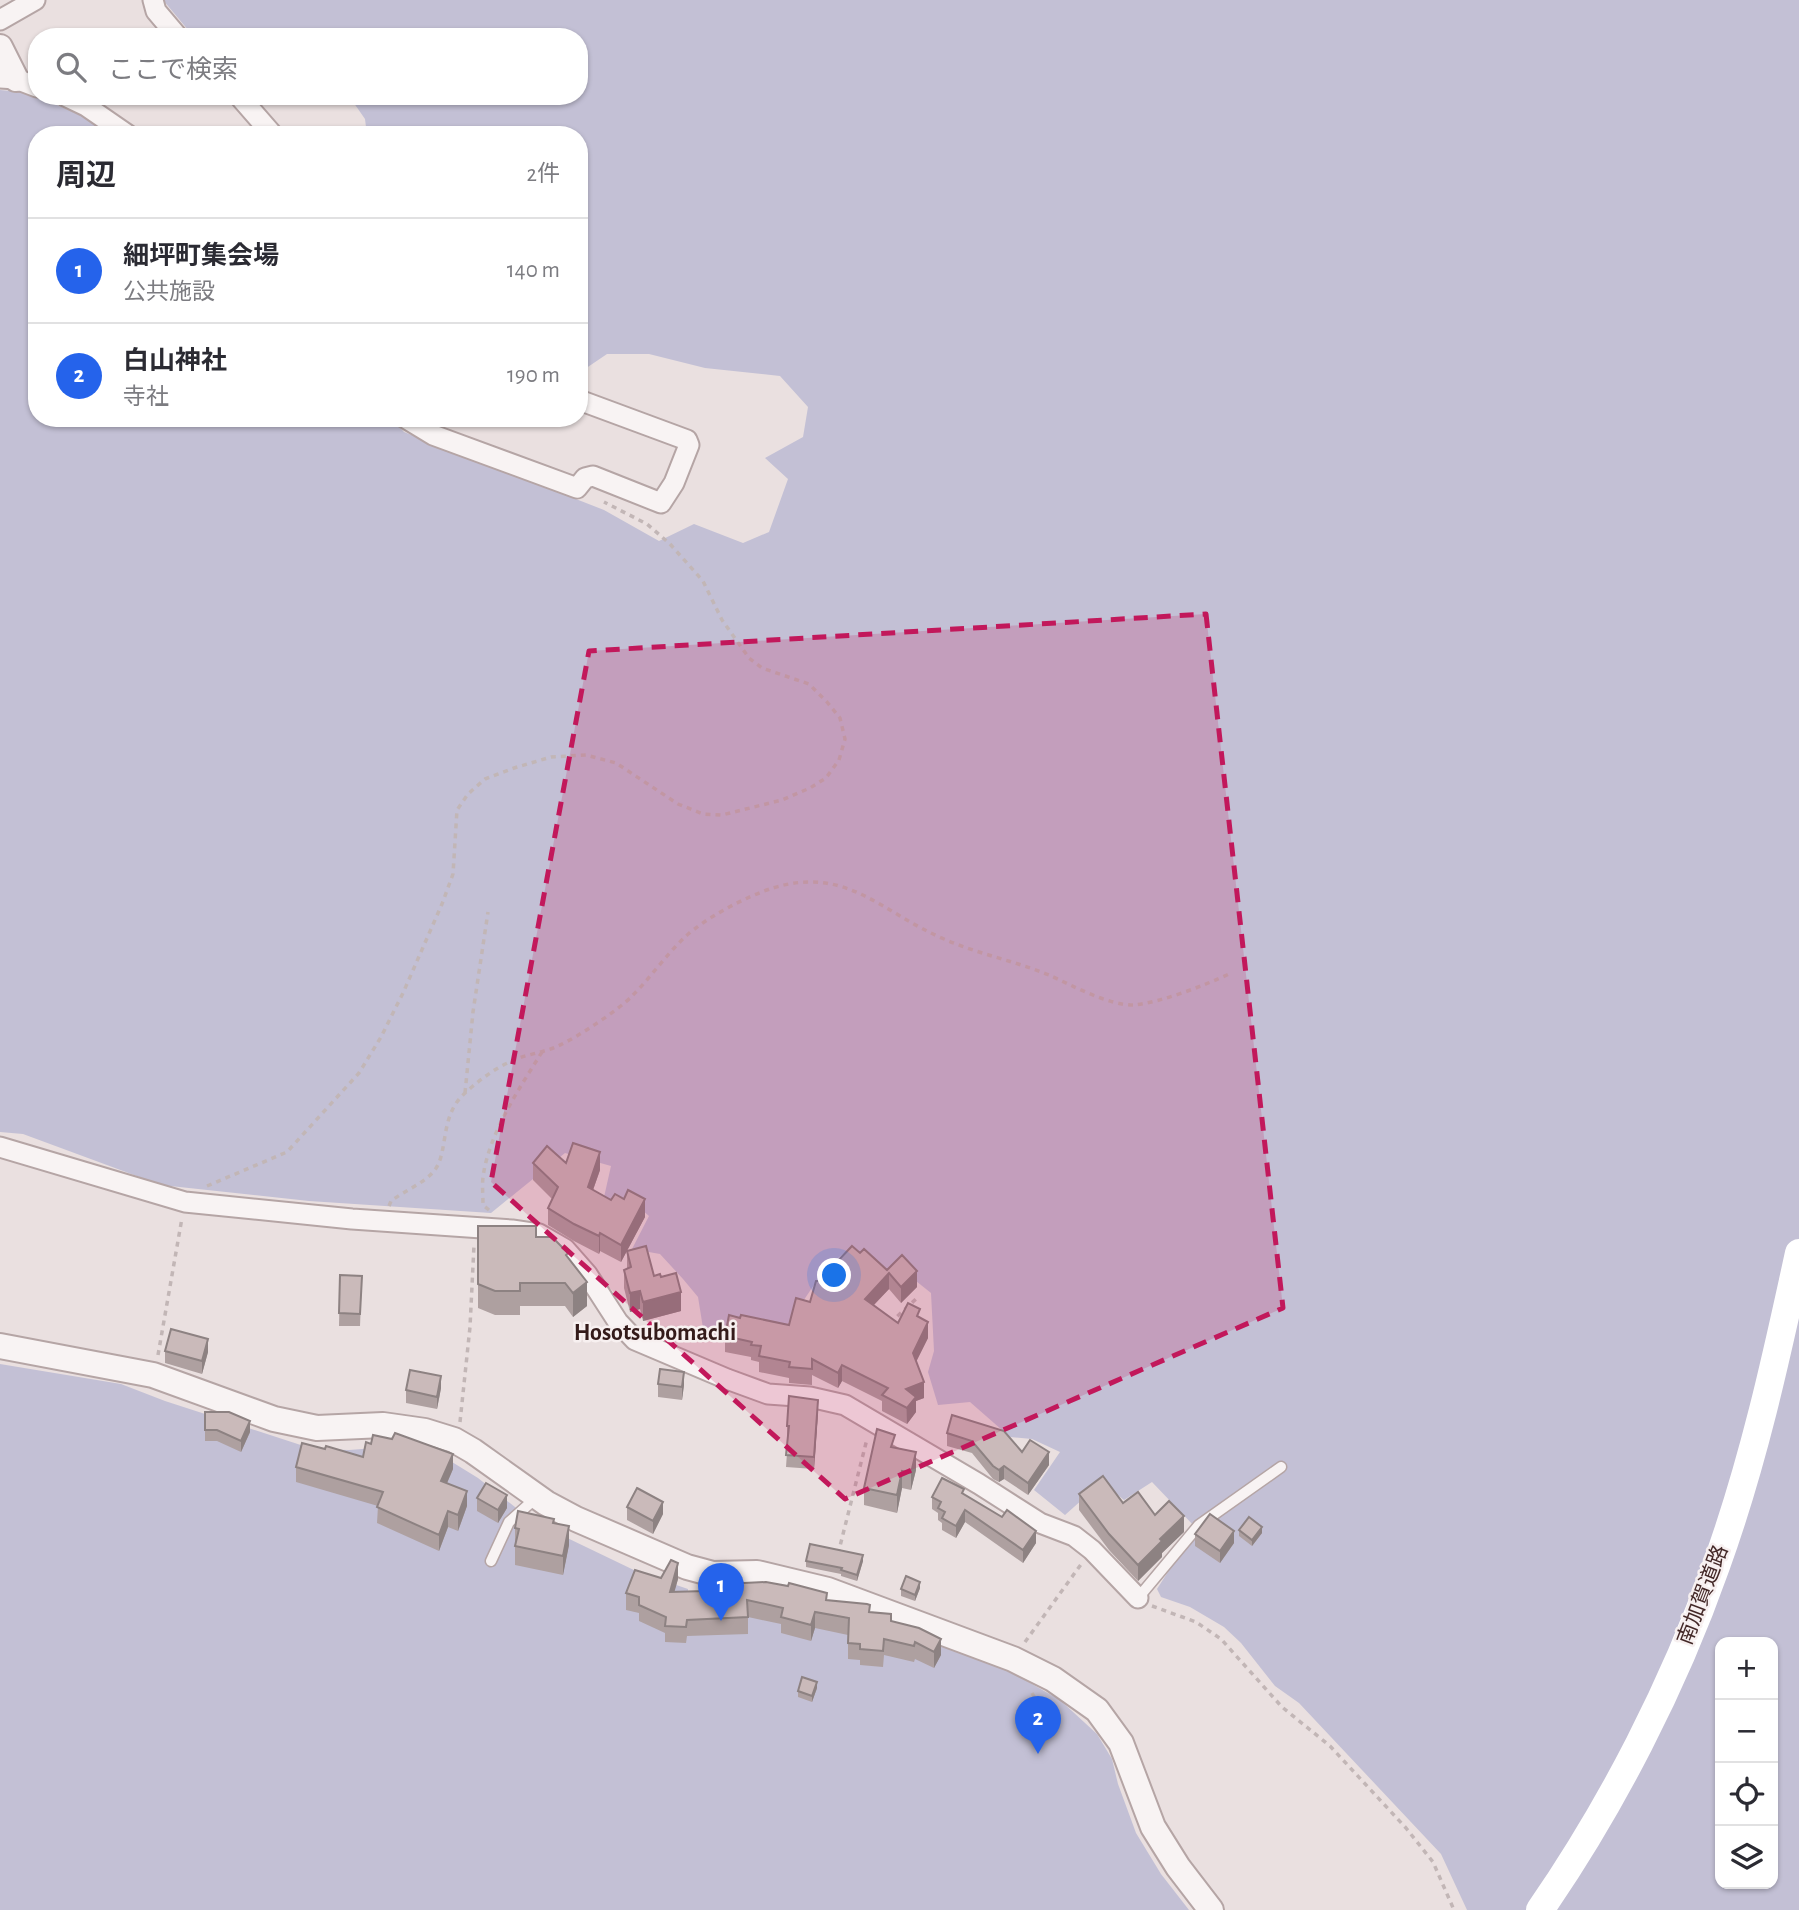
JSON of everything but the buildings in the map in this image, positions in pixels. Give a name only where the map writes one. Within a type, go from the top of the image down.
[{"type":"main road","name":"南加賀道路","points":[[1546,1901],[1602,1812],[1646,1729],[1685,1645],[1716,1567],[1746,1473],[1799,1253]]},
{"type":"street","points":[[0,20],[35,0]]},
{"type":"street","points":[[153,0],[156,11],[170,28]]},
{"type":"street","points":[[0,47],[18,81]]},
{"type":"street","points":[[84,105],[115,126]]},
{"type":"street","points":[[247,105],[265,126]]},
{"type":"street","points":[[420,427],[433,435],[578,488],[585,478],[593,476],[661,503],[674,483],[689,445],[687,440],[588,403]]},
{"type":"street","points":[[0,1147],[191,1202],[539,1234],[565,1249],[587,1274],[618,1322],[635,1340],[768,1394],[810,1397],[845,1405],[1040,1522],[1074,1536],[1092,1550],[1138,1598]]},
{"type":"street","points":[[0,1346],[153,1375],[274,1419],[306,1426],[317,1428],[383,1425],[454,1440],[537,1497],[576,1519],[687,1567],[713,1574],[757,1573],[828,1590],[1013,1659],[1053,1679],[1097,1710],[1121,1743],[1153,1827],[1178,1867],[1212,1910]]},
{"type":"lane","points":[[1138,1598],[1199,1525],[1282,1468]]},
{"type":"lane","points":[[491,1561],[509,1522],[537,1497]]},
{"type":"path","points":[[153,1375],[191,1202],[205,1187],[224,1177],[287,1152],[359,1073],[381,1037],[414,971],[453,874],[457,810],[468,794],[485,779],[514,768],[551,757],[586,755],[616,763],[678,804],[703,814],[722,815],[782,800],[810,788],[826,778],[839,760],[845,739],[839,718],[827,702],[809,684],[762,668],[749,658],[723,620],[703,581],[670,544],[647,524],[578,488]]},
{"type":"path","points":[[386,1222],[391,1201],[436,1169],[444,1130],[457,1102],[465,1093],[512,1061],[558,1046],[631,998],[695,929],[769,889],[802,881],[849,887],[911,925],[946,940],[1038,971],[1100,997],[1131,1005],[1157,1000],[1229,974]]},
{"type":"path","points":[[465,1093],[473,1012],[488,912]]},
{"type":"path","points":[[502,1230],[499,1215],[483,1205],[483,1177],[496,1134],[505,1115],[543,1051]]},
{"type":"path","points":[[454,1440],[460,1422],[470,1327],[474,1229]]},
{"type":"path","points":[[882,1332],[917,1298]]},
{"type":"path","points":[[828,1590],[872,1420]]},
{"type":"path","points":[[1013,1659],[1092,1550]]},
{"type":"path","points":[[1138,1598],[1161,1611],[1196,1622],[1221,1639],[1282,1707],[1330,1746],[1406,1828],[1433,1862],[1454,1910]]},
{"type":"highlighted area","points":[[1206,614],[1283,1308],[845,1499],[491,1182],[589,651]]},
{"type":"shaded area","points":[[163,0],[1799,0],[1799,1910],[1467,1910],[1441,1854],[1299,1703],[1275,1686],[1241,1643],[1224,1627],[1190,1607],[1161,1597],[1157,1589],[1196,1528],[1152,1482],[1124,1500],[1102,1482],[1065,1515],[1034,1490],[1060,1452],[1032,1439],[1010,1437],[970,1402],[938,1405],[928,1372],[934,1351],[931,1293],[896,1265],[884,1275],[847,1251],[826,1267],[779,1337],[737,1322],[720,1337],[703,1328],[698,1297],[660,1254],[632,1249],[649,1216],[633,1202],[600,1215],[611,1166],[565,1153],[491,1213],[309,1201],[161,1185],[23,1134],[0,1132],[0,90],[28,93],[28,105],[57,105],[99,126],[28,126],[28,427],[399,427],[404,432],[604,510],[659,541],[694,524],[743,543],[769,532],[788,479],[765,458],[803,437],[808,407],[780,376],[705,368],[649,354],[607,354],[588,367],[588,126],[366,126],[365,119],[355,105],[588,105],[588,28],[186,28]]},
{"type":"shaded area","points":[[0,1364],[121,1384],[313,1449],[388,1447],[452,1462],[478,1478],[534,1522],[638,1572],[688,1589],[688,1598],[952,1645],[1018,1676],[1060,1700],[1097,1734],[1112,1759],[1136,1833],[1161,1874],[1189,1910],[0,1910]]},
{"type":"place","name":"細坪町集会場","points":[[721,1621]]},
{"type":"place","name":"白山神社","points":[[1038,1754]]},
{"type":"district","name":"Hosotsubomachi","points":[[655,1333]]}]
